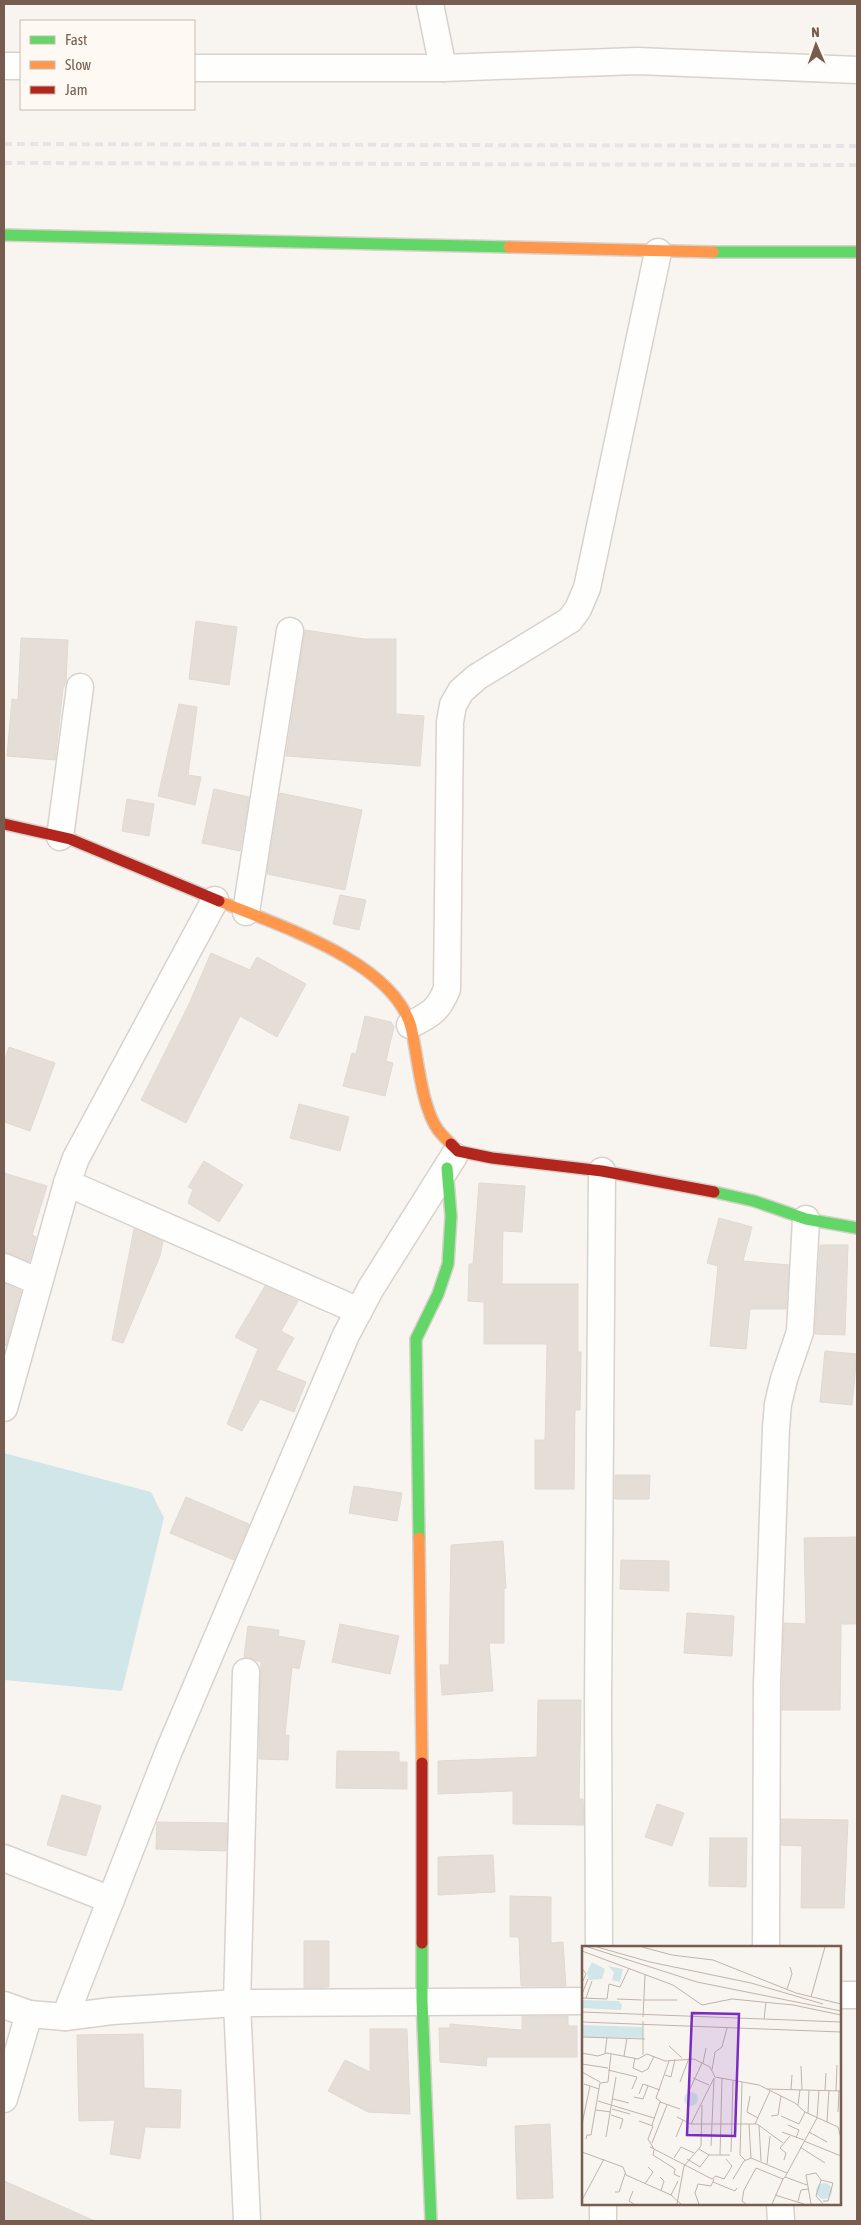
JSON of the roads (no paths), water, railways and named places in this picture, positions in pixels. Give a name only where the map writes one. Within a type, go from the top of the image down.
[{"type":"street","points":[[430,4],[443,68]]},
{"type":"street","points":[[195,68],[443,68],[637,61],[857,70]]},
{"type":"street","points":[[4,66],[20,66]]},
{"type":"street","points":[[4,235],[397,243],[658,252],[857,252]]},
{"type":"street","points":[[410,1025],[430,1015],[440,1005],[447,989],[450,722],[453,705],[461,691],[477,677],[570,620],[578,609],[587,588],[658,252]]},
{"type":"street","points":[[246,912],[290,631]]},
{"type":"street","points":[[60,837],[80,687]]},
{"type":"street","points":[[4,824],[60,837],[316,942],[365,969],[393,993],[410,1025],[428,1107],[452,1159],[451,1237],[446,1267],[438,1293],[420,1324],[416,1339],[423,1806],[422,2001],[431,2221]]},
{"type":"street","points":[[4,1408],[67,1183],[89,1132],[215,900]]},
{"type":"street","points":[[452,1159],[492,1158],[602,1171],[745,1199],[806,1219],[857,1228]]},
{"type":"street","points":[[65,2017],[168,1753],[299,1444],[371,1288],[452,1159]]},
{"type":"street","points":[[599,1946],[598,1703],[602,1171]]},
{"type":"street","points":[[67,1183],[359,1311]]},
{"type":"street","points":[[766,1946],[767,1684],[776,1428],[778,1404],[784,1379],[800,1332],[806,1219]]},
{"type":"street","points":[[4,1267],[39,1282]]},
{"type":"street","points":[[246,1672],[237,2003],[247,2221]]},
{"type":"street","points":[[4,1858],[110,1900]]},
{"type":"street","points":[[841,1995],[857,1995]]},
{"type":"street","points":[[4,2005],[29,2014],[65,2017],[112,2011],[237,2003],[582,2001]]},
{"type":"street","points":[[4,2099],[29,2014]]},
{"type":"street","points":[[603,2205],[603,2221]]},
{"type":"street","points":[[780,2205],[781,2221]]},
{"type":"railway","points":[[4,144],[857,146]]},
{"type":"railway","points":[[4,163],[857,165]]}]
